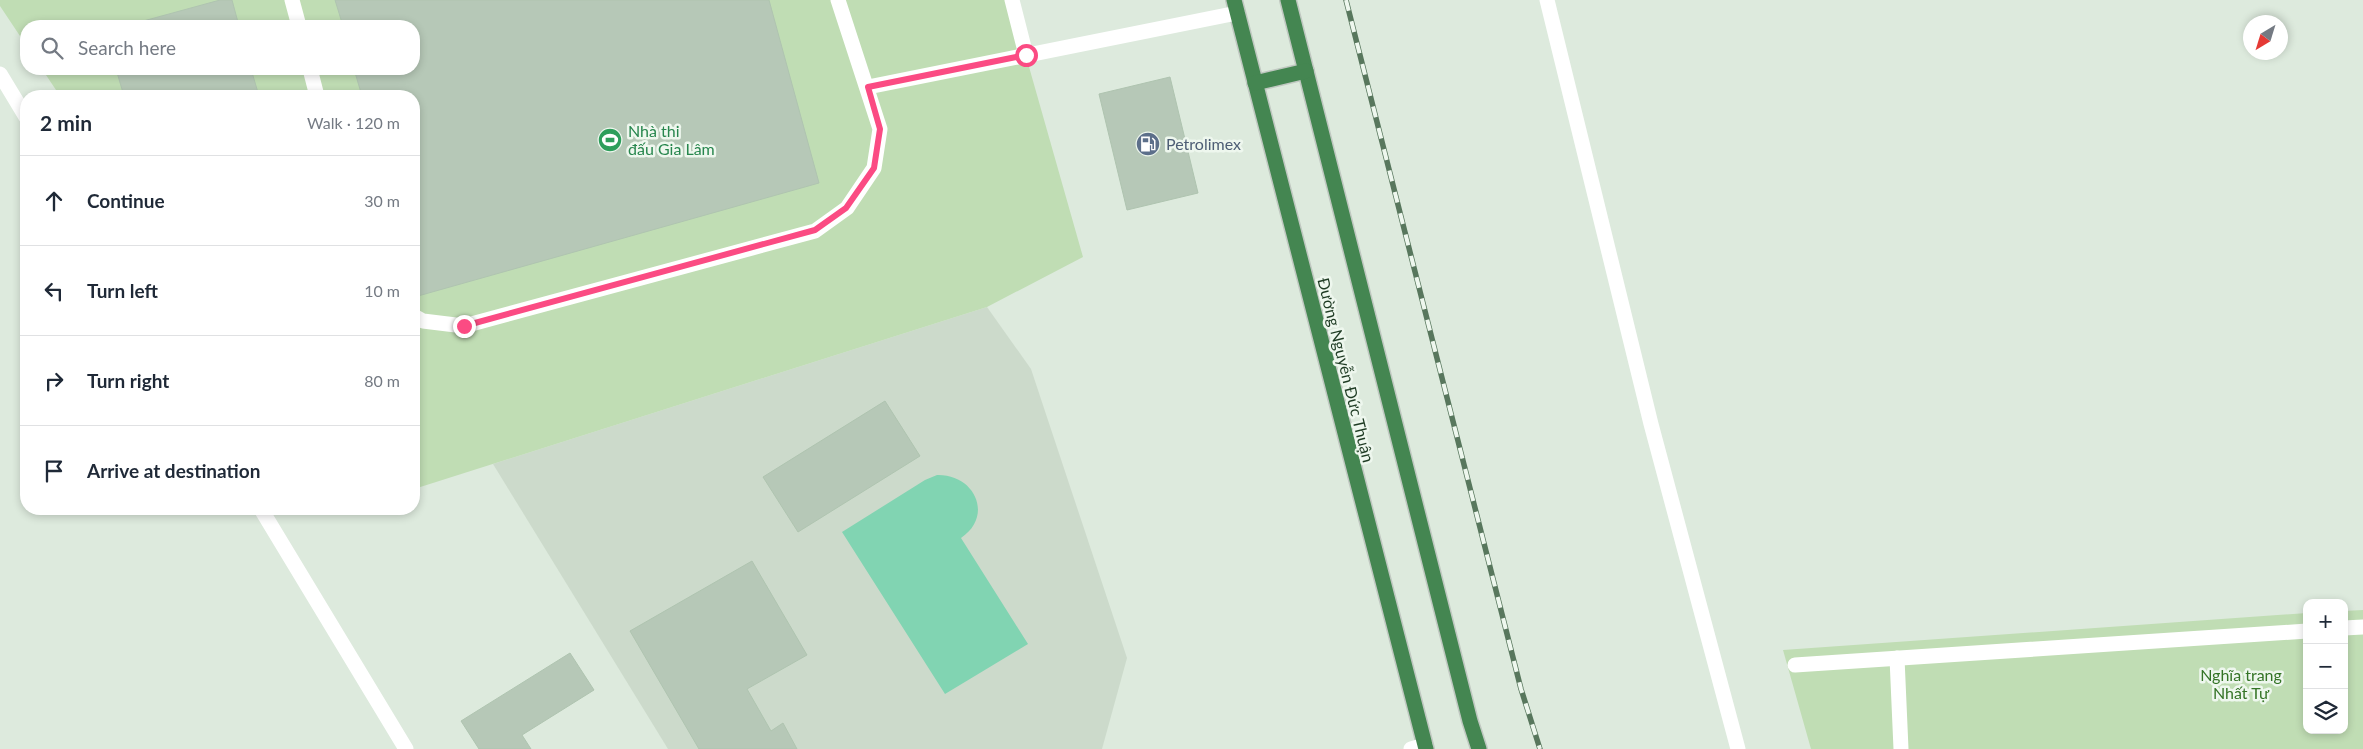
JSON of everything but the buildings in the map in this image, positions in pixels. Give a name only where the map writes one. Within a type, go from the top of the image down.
[{"type":"highway","name":"Đường Nguyễn Đức Thuận","points":[[1288,0],[1470,721],[1479,749]]},
{"type":"highway","name":"Đường Nguyễn Đức Thuận","points":[[1236,6],[1421,748]]},
{"type":"highway","points":[[1255,83],[1306,71]]},
{"type":"street","points":[[292,0],[297,20]]},
{"type":"street","points":[[420,321],[464,326],[815,230],[846,208],[874,168],[880,129],[868,87],[838,0]]},
{"type":"street","points":[[1012,0],[1026,55]]},
{"type":"street","points":[[1547,0],[1652,424],[1738,749]]},
{"type":"street","points":[[868,87],[1026,55],[1236,6]]},
{"type":"street","points":[[0,74],[20,108]]},
{"type":"street","points":[[312,75],[315,90]]},
{"type":"street","points":[[265,515],[406,749]]},
{"type":"street","points":[[2348,628],[2363,627]]},
{"type":"street","points":[[1795,665],[2303,631]]},
{"type":"street","points":[[1897,658],[1901,749]]},
{"type":"shaded area","points":[[987,307],[1031,369],[1127,658],[1102,749],[668,749],[493,464]]},
{"type":"shaded area","points":[[937,475],[961,481],[976,498],[978,508],[977,519],[971,529],[961,538],[1028,644],[945,694],[842,532],[925,480]]},
{"type":"green space","points":[[0,0],[1010,0],[1083,257],[987,307],[420,487],[420,90],[56,90],[46,75],[420,75],[420,20],[20,20],[20,36],[0,6]]},
{"type":"green space","name":"Nghĩa trang Nhất Tự","points":[[2363,610],[2363,749],[1811,749],[1783,650],[2303,613],[2303,734],[2348,734],[2348,611]]},
{"type":"railway","points":[[1346,0],[1521,689],[1540,749]]},
{"type":"place","name":"Nhà thi đấu Gia Lâm","points":[[610,140]]},
{"type":"place","name":"Petrolimex","points":[[1148,144]]},
{"type":"route","points":[[464,326],[815,230],[846,208],[874,168],[880,129],[868,87],[1026,55]]}]
